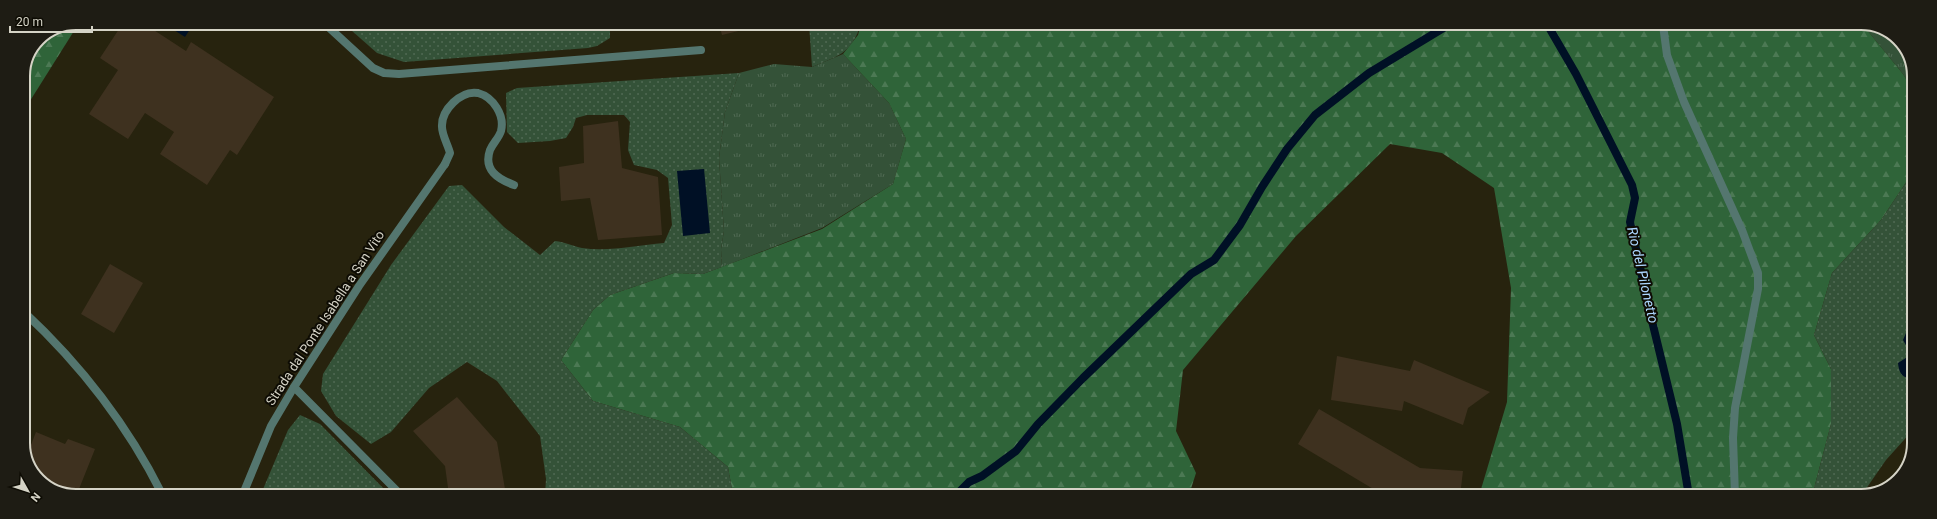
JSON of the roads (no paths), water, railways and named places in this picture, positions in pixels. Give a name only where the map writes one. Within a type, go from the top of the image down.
[{"type":"street","points":[[332,30],[373,68],[384,73],[399,74],[701,50]]},
{"type":"street","points":[[1664,30],[1666,55],[1684,102],[1742,230],[1758,273],[1758,289],[1735,408],[1733,438],[1735,489]]},
{"type":"street","name":"Strada dal Ponte Isabella a San Vito","points":[[245,489],[271,426],[294,387],[359,286],[444,164],[450,153],[442,126],[445,110],[459,97],[477,93],[492,101],[500,114],[501,131],[490,150],[489,167],[498,179],[514,185]]},
{"type":"street","points":[[30,318],[74,362],[118,420],[159,489]]},
{"type":"street","points":[[294,387],[395,489]]},
{"type":"water","points":[[174,30],[190,30],[185,37]]},
{"type":"water","points":[[704,169],[710,233],[683,236],[677,171]]},
{"type":"water","points":[[1907,332],[1907,347],[1903,340]]},
{"type":"water","points":[[1907,357],[1907,377],[1899,370],[1898,363]]},
{"type":"waterway","points":[[962,489],[969,482],[982,476],[1016,451],[1038,424],[1083,378],[1191,274],[1214,260],[1240,225],[1262,187],[1287,149],[1315,115],[1369,73],[1440,30]]},
{"type":"waterway","name":"Rio del Pilonetto","points":[[1550,30],[1576,74],[1632,185],[1635,198],[1630,222],[1677,424],[1688,489]]}]
